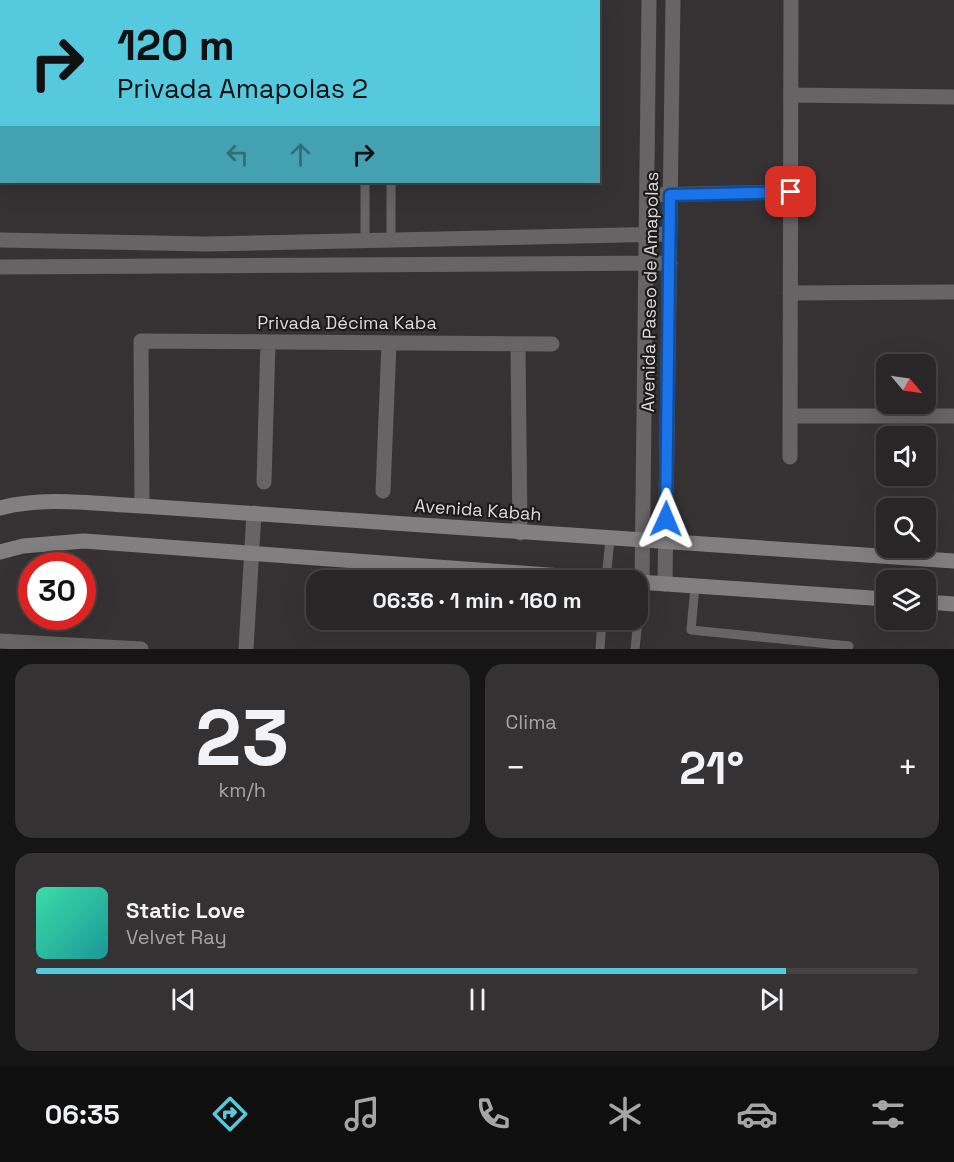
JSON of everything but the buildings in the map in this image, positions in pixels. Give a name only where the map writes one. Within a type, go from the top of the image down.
[{"type":"main road","name":"Avenida Kabah","points":[[0,508],[50,503],[142,506],[954,561]]},
{"type":"main road","points":[[0,552],[23,546],[84,541],[449,570]]},
{"type":"main road","points":[[648,583],[876,598]]},
{"type":"main road","points":[[936,603],[954,604]]},
{"type":"street","name":"Avenida Paseo de Amapolas","points":[[641,570],[649,0]]},
{"type":"street","name":"Avenida Paseo de Amapolas","points":[[665,584],[673,0]]},
{"type":"street","points":[[790,457],[791,0]]},
{"type":"street","points":[[791,95],[954,96]]},
{"type":"street","points":[[647,195],[791,192]]},
{"type":"street","points":[[0,240],[207,244],[670,234]]},
{"type":"street","points":[[206,266],[207,244]]},
{"type":"street","points":[[0,267],[670,263]]},
{"type":"street","points":[[790,293],[954,292]]},
{"type":"street","name":"Privada Décima Kaba","points":[[142,506],[141,341],[552,344]]},
{"type":"street","points":[[264,482],[268,342]]},
{"type":"street","points":[[383,491],[389,343]]},
{"type":"street","points":[[518,344],[520,533]]},
{"type":"street","points":[[790,416],[954,416]]},
{"type":"street","points":[[246,649],[254,513]]},
{"type":"street","points":[[0,640],[141,649]]},
{"type":"lane","points":[[365,183],[365,241]]},
{"type":"lane","points":[[392,183],[392,240]]},
{"type":"lane","points":[[607,570],[610,538]]},
{"type":"lane","points":[[695,586],[691,630],[849,646]]},
{"type":"lane","points":[[600,649],[601,630]]},
{"type":"lane","points":[[635,649],[636,630]]},
{"type":"route","points":[[666,519],[670,195],[791,192]]}]
